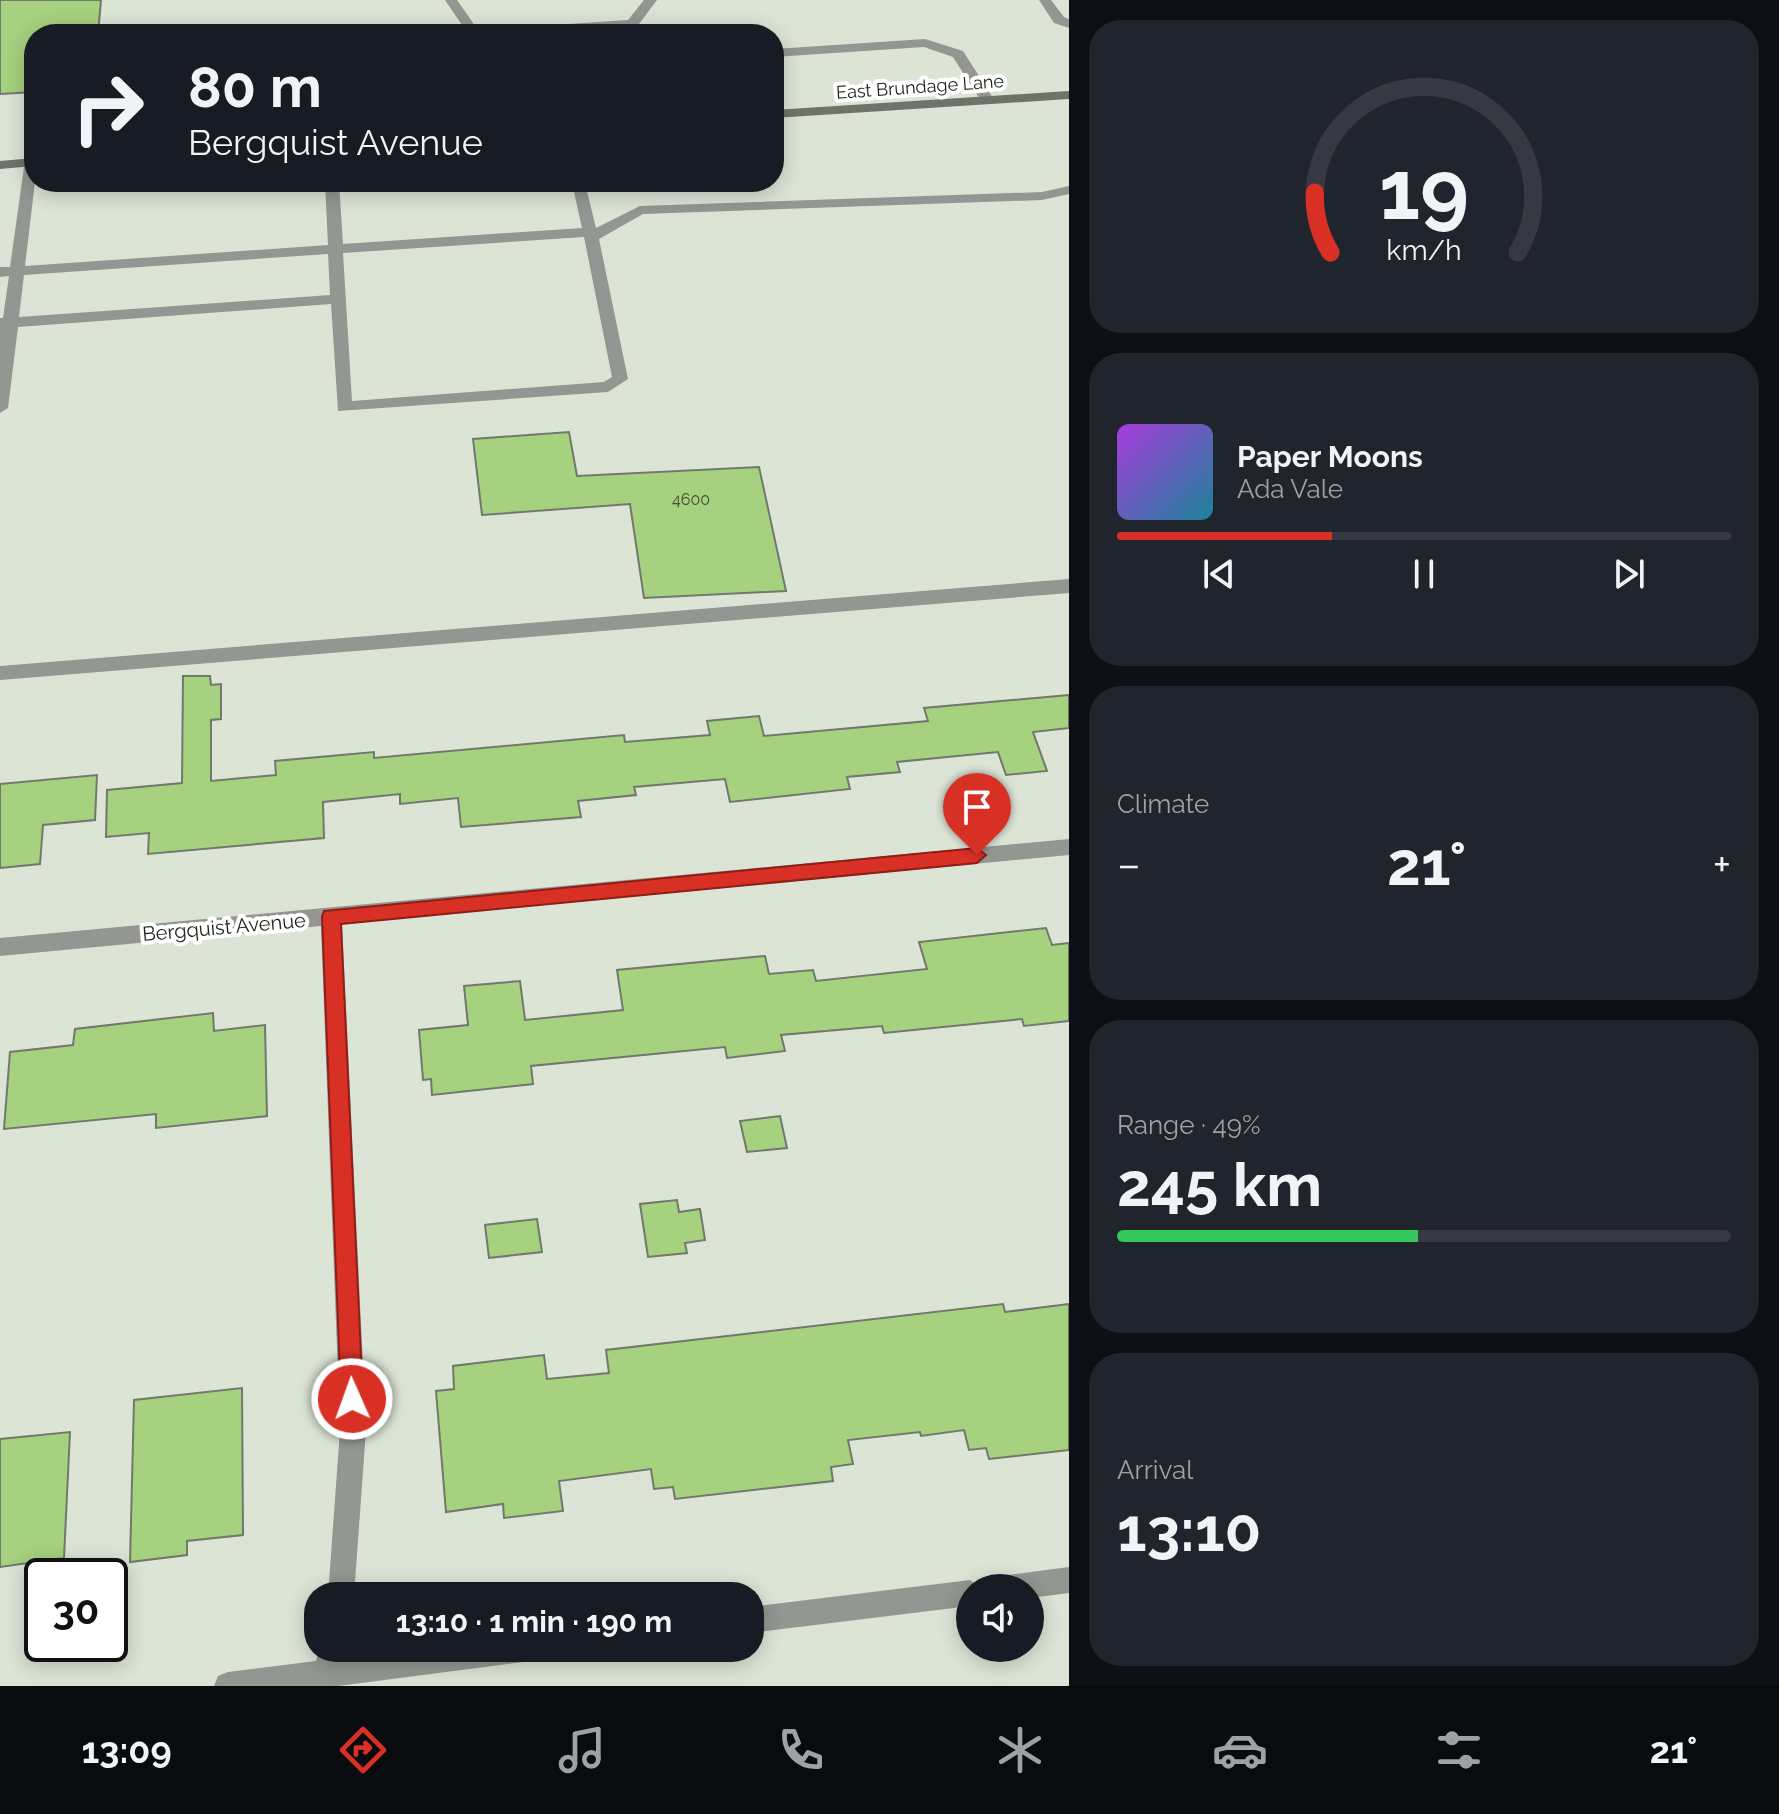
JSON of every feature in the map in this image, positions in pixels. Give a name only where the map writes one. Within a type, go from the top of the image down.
[{"type":"main road","name":"East Brundage Lane","points":[[784,113],[1069,95]]},
{"type":"main road","points":[[0,165],[24,163]]},
{"type":"street","points":[[451,0],[467,24]]},
{"type":"street","points":[[637,24],[651,0]]},
{"type":"street","points":[[1045,0],[1059,20],[1069,24]]},
{"type":"street","points":[[784,52],[925,43],[958,54],[988,101]]},
{"type":"street","points":[[0,272],[591,234],[640,210],[1042,196],[1069,190]]},
{"type":"street","points":[[0,408],[5,322],[17,271],[28,192]]},
{"type":"street","points":[[332,192],[344,407],[608,387],[620,379],[581,192]]},
{"type":"street","points":[[5,322],[338,299]]},
{"type":"street","points":[[0,673],[1069,586]]},
{"type":"street","name":"Bergquist Avenue","points":[[0,947],[1069,847]]},
{"type":"street","points":[[331,917],[353,1430],[342,1582]]},
{"type":"street","points":[[1044,1583],[1069,1580]]},
{"type":"street","points":[[764,1618],[956,1595]]},
{"type":"street","points":[[228,1686],[329,1669],[396,1662]]},
{"type":"building","points":[[0,0],[101,0],[99,24],[24,24],[24,93],[0,94]]},
{"type":"building","points":[[569,432],[577,476],[759,467],[786,591],[644,598],[630,504],[482,515],[473,439]]},
{"type":"building","points":[[183,676],[210,676],[211,685],[221,684],[221,719],[211,720],[211,781],[276,775],[275,761],[374,752],[374,758],[624,735],[625,742],[710,735],[707,721],[759,716],[764,736],[928,721],[924,708],[1069,695],[1069,728],[1033,732],[1047,771],[1006,775],[998,752],[897,762],[900,772],[847,777],[850,789],[730,802],[725,779],[634,787],[636,795],[578,801],[581,817],[461,827],[458,798],[400,804],[400,794],[323,802],[324,838],[148,854],[149,833],[106,837],[107,790],[182,783]]},
{"type":"building","points":[[97,775],[95,820],[43,825],[40,864],[0,868],[0,784]]},
{"type":"building","points":[[1046,928],[1052,945],[1069,943],[1069,1021],[1024,1026],[1022,1019],[884,1033],[882,1026],[781,1035],[785,1051],[727,1058],[725,1047],[531,1066],[533,1084],[432,1095],[431,1079],[423,1080],[419,1030],[468,1025],[464,986],[520,981],[525,1020],[623,1010],[617,970],[765,956],[769,974],[813,970],[816,981],[927,969],[919,942]]},
{"type":"building","points":[[213,1013],[214,1031],[265,1025],[267,1116],[156,1128],[156,1114],[4,1129],[10,1052],[73,1045],[75,1029]]},
{"type":"building","points":[[780,1116],[787,1148],[747,1152],[740,1121]]},
{"type":"building","points":[[677,1200],[679,1212],[700,1209],[705,1240],[685,1243],[687,1253],[648,1257],[640,1204]]},
{"type":"building","points":[[537,1219],[542,1252],[489,1258],[485,1225]]},
{"type":"building","points":[[1003,1304],[1005,1312],[1069,1304],[1069,1450],[989,1459],[986,1448],[969,1450],[964,1430],[921,1436],[920,1432],[848,1440],[853,1464],[831,1467],[833,1481],[675,1499],[673,1487],[654,1489],[651,1469],[559,1481],[563,1511],[504,1518],[503,1504],[446,1512],[436,1391],[454,1389],[453,1366],[544,1355],[547,1379],[609,1373],[606,1350]]},
{"type":"building","points":[[242,1388],[243,1535],[187,1541],[187,1555],[130,1562],[134,1400]]},
{"type":"building","points":[[70,1432],[64,1558],[24,1558],[24,1564],[0,1567],[0,1439]]},
{"type":"route","points":[[352,1399],[331,917],[977,855]]}]
